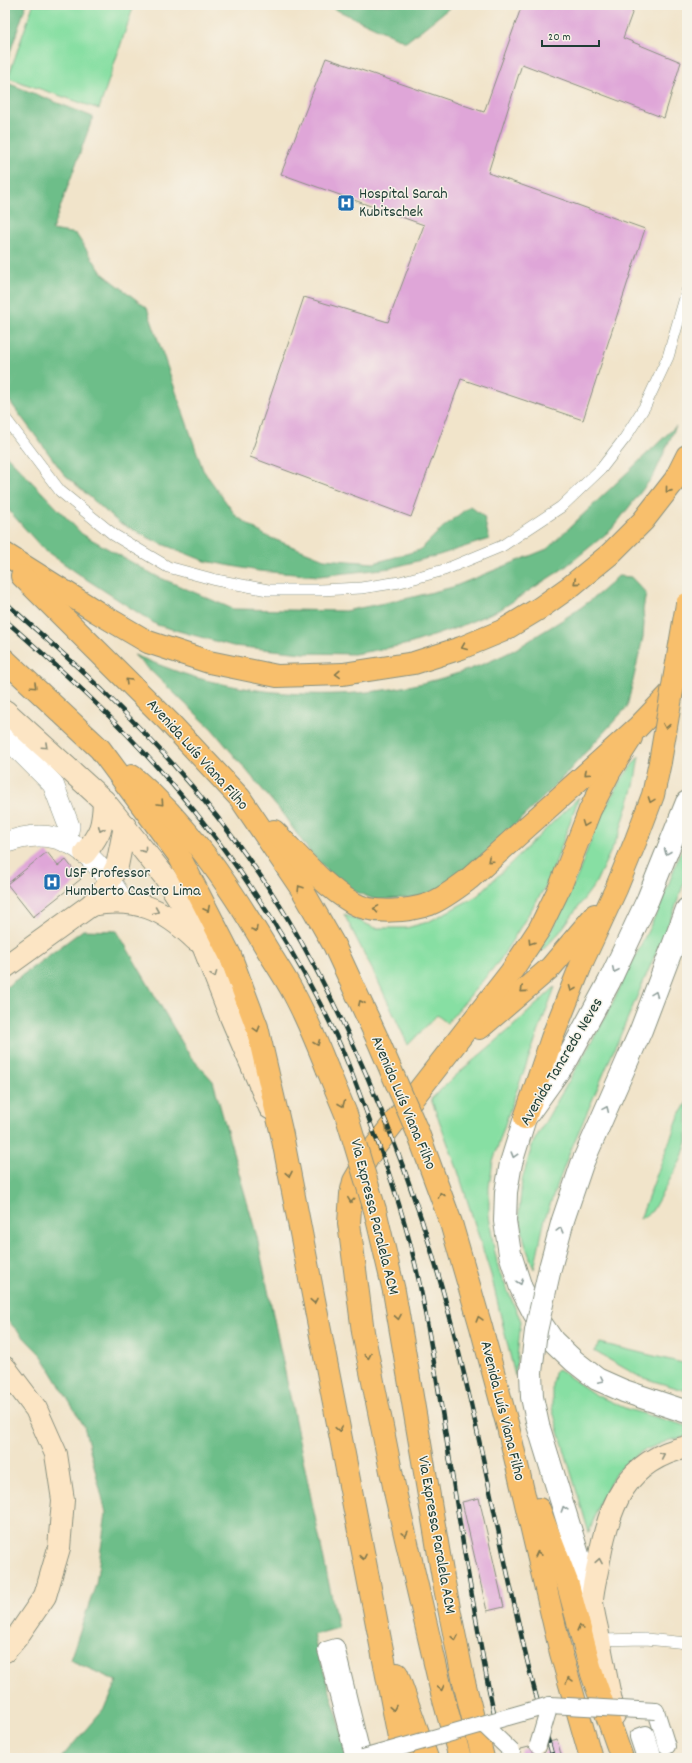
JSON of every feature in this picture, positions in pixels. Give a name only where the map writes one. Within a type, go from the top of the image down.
[{"type":"main road","points":[[5,554],[148,642],[209,662],[277,676],[343,674],[414,663],[461,648],[502,631],[540,608],[571,586],[610,554],[643,521],[675,480],[687,456]]},
{"type":"main road","name":"Avenida Luís Viana Filho","points":[[5,558],[170,723],[240,798],[303,891],[334,945],[377,1038],[418,1133],[452,1223],[508,1427],[561,1653],[591,1758]]},
{"type":"main road","points":[[525,1118],[552,1038],[583,960],[616,889],[653,795],[687,604]]},
{"type":"main road","points":[[5,660],[100,749],[178,854],[230,955],[257,1027],[282,1135],[371,1601],[403,1758]]},
{"type":"main road","points":[[240,798],[334,891],[354,904],[377,910],[401,911],[431,903],[451,892],[469,879],[637,728],[687,676]]},
{"type":"main road","points":[[5,711],[104,801],[165,877],[185,908],[204,948],[231,1017],[282,1135]]},
{"type":"main road","points":[[460,1758],[441,1689],[396,1496],[363,1332],[349,1223],[351,1194],[354,1181],[371,1152],[511,972],[540,928],[560,887],[590,810],[610,771],[637,728]]},
{"type":"main road","name":"Via Expressa Paralela ACM","points":[[100,749],[150,792],[194,838],[245,912],[293,992],[311,1028],[346,1114],[375,1210],[394,1291],[443,1578],[463,1678],[483,1758]]},
{"type":"main road","points":[[85,853],[99,833],[103,823],[104,801]]},
{"type":"main road","points":[[5,967],[90,905],[105,889],[117,866],[125,826]]},
{"type":"main road","points":[[437,1066],[551,966],[580,935],[616,889]]},
{"type":"main road","points":[[90,905],[112,901],[142,905],[164,914],[184,928],[204,948]]},
{"type":"main road","points":[[5,1368],[36,1409],[56,1454],[64,1500],[59,1548],[45,1596],[17,1637],[5,1651]]},
{"type":"main road","points":[[508,1427],[568,1585],[592,1674],[622,1758]]},
{"type":"main road","points":[[622,1758],[592,1600],[604,1534],[611,1510],[621,1491],[633,1475],[647,1463],[663,1454],[687,1447]]},
{"type":"main road","points":[[371,1601],[427,1758]]},
{"type":"street","points":[[5,736],[53,784],[68,826],[66,842]]},
{"type":"street","name":"Avenida Tancredo Neves","points":[[687,802],[648,899],[609,982],[568,1058],[525,1118],[511,1163],[506,1192],[505,1221],[513,1261],[521,1288],[534,1313],[553,1341],[574,1361],[597,1379],[624,1391],[687,1412]]},
{"type":"street","points":[[5,843],[22,837],[35,835],[45,836],[75,845],[85,853],[110,881],[123,902]]},
{"type":"street","points":[[592,1600],[538,1425],[532,1397],[531,1372],[536,1331],[550,1268],[563,1220],[582,1164],[641,1030],[687,909]]},
{"type":"street","points":[[336,1660],[358,1749],[352,1750],[326,1650],[336,1647],[363,1758],[550,1705],[644,1712],[656,1711],[662,1752]]},
{"type":"street","points":[[538,1745],[550,1705]]},
{"type":"street","points":[[483,1724],[512,1752]]},
{"type":"street","points":[[645,1758],[638,1737],[646,1734],[654,1758]]},
{"type":"lane","points":[[5,418],[60,491],[114,535],[168,567],[216,580],[268,590],[361,588],[400,582],[444,570],[502,546],[561,507],[601,469],[625,438],[645,406],[668,358],[687,291]]},
{"type":"lane","points":[[5,731],[26,729]]},
{"type":"lane","points":[[599,1640],[646,1639],[687,1643]]},
{"type":"green space","points":[[5,5],[26,5],[5,67]]},
{"type":"green space","points":[[33,5],[134,5],[99,109],[8,78]]},
{"type":"green space","points":[[326,5],[453,5],[406,42]]},
{"type":"green space","points":[[5,82],[93,117],[52,230],[76,234],[102,273],[147,308],[203,470],[236,516],[266,536],[324,559],[374,563],[420,550],[441,529],[470,506],[484,517],[489,539],[391,568],[319,576],[259,571],[205,561],[157,542],[118,522],[64,474],[5,395]]},
{"type":"green space","points":[[676,426],[654,475],[612,529],[564,568],[501,609],[456,628],[409,644],[354,654],[303,653],[233,646],[157,625],[43,549],[5,506],[5,454],[82,534],[156,576],[233,609],[345,611],[453,587],[547,549]]},
{"type":"green space","points":[[618,576],[631,577],[646,593],[643,610],[643,637],[627,707],[553,788],[473,865],[441,888],[418,897],[376,900],[341,886],[309,851],[282,813],[212,729],[134,655],[194,677],[232,686],[271,692],[311,694],[351,693],[391,689],[430,681],[468,670],[509,653],[581,607]]},
{"type":"green space","points":[[639,756],[634,786],[619,834],[595,884],[559,933],[528,965],[552,929],[578,875],[597,823],[620,781]]},
{"type":"green space","points":[[579,797],[549,881],[500,960],[447,1023],[437,1015],[408,1045],[344,914],[375,928],[406,928],[428,922],[477,896]]},
{"type":"green space","points":[[687,834],[687,874],[674,911],[569,1154],[545,1218],[534,1269],[525,1244],[519,1213],[522,1180],[533,1143],[604,1020],[662,902]]},
{"type":"green space","points":[[83,930],[117,931],[190,1056],[213,1081],[257,1237],[338,1628],[313,1635],[350,1758],[61,1758],[107,1705],[117,1681],[70,1660],[96,1584],[106,1513],[84,1426],[42,1356],[5,1318],[5,988]]},
{"type":"green space","points":[[555,987],[511,1106],[493,1161],[489,1187],[489,1215],[499,1271],[521,1321],[515,1376],[491,1275],[457,1168],[431,1099]]},
{"type":"green space","points":[[687,1102],[687,1142],[681,1160],[652,1211],[640,1219],[679,1116]]},
{"type":"green space","points":[[600,1343],[687,1364],[687,1391],[640,1377],[594,1351]]},
{"type":"green space","points":[[558,1369],[594,1394],[627,1409],[687,1426],[687,1437],[670,1440],[642,1451],[617,1471],[600,1501],[589,1533],[552,1408],[552,1385],[554,1373]]},
{"type":"building","name":"Hospital Sarah Kubitschek","points":[[522,5],[635,5],[623,38],[681,62],[664,118],[522,64],[488,173],[645,229],[583,420],[461,379],[411,517],[250,457],[304,297],[388,322],[424,225],[281,174],[326,58],[484,112]]},
{"type":"building","points":[[47,852],[58,866],[66,860],[81,879],[33,917],[7,884]]},
{"type":"building","points":[[479,1498],[504,1607],[487,1611],[462,1502]]},
{"type":"building","points":[[557,1740],[562,1758],[519,1758],[521,1749],[529,1747],[535,1754],[541,1754],[545,1752],[549,1742]]},
{"type":"railway","points":[[5,602],[82,671],[129,717],[170,761],[210,808],[247,856],[286,916],[297,934],[344,1025],[366,1073],[396,1146],[414,1196],[438,1275],[453,1328],[466,1383],[526,1656],[553,1758]]},
{"type":"railway","points":[[5,620],[70,678],[111,718],[151,760],[214,836],[254,892],[291,950],[338,1040],[388,1171],[418,1275],[484,1664],[496,1721],[506,1758]]},
{"type":"place","name":"Hospital Sarah Kubitschek","points":[[346,203]]},
{"type":"place","name":"USF Professor Humberto Castro Lima","points":[[52,882]]}]
